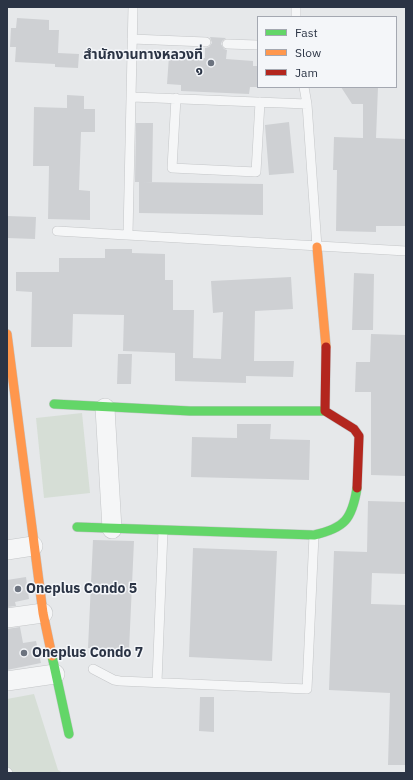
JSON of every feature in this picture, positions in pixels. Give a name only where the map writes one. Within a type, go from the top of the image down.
[{"type":"street","points":[[317,247],[326,338],[325,411]]},
{"type":"street","points":[[7,334],[33,546],[43,613],[69,734]]},
{"type":"street","points":[[54,404],[105,408],[257,413],[325,411],[354,429],[359,436],[356,504],[349,518],[339,528],[314,535],[77,527]]},
{"type":"street","points":[[105,408],[112,529]]},
{"type":"street","points":[[7,550],[33,546]]},
{"type":"street","points":[[7,618],[43,613]]},
{"type":"street","points":[[7,681],[55,674]]},
{"type":"lane","points":[[128,234],[133,7]]},
{"type":"lane","points":[[132,39],[206,42]]},
{"type":"lane","points":[[227,44],[257,45]]},
{"type":"lane","points":[[304,88],[307,104],[317,247]]},
{"type":"lane","points":[[132,97],[307,104]]},
{"type":"lane","points":[[176,98],[172,168],[256,172],[260,102]]},
{"type":"lane","points":[[57,231],[406,251]]},
{"type":"lane","points":[[157,682],[163,531]]},
{"type":"lane","points":[[93,669],[114,680],[307,689],[314,535]]},
{"type":"shaded area","points":[[82,413],[90,493],[44,498],[36,418]]},
{"type":"shaded area","points":[[34,694],[58,770],[63,773],[7,773],[7,699]]},
{"type":"building","points":[[17,18],[49,20],[49,30],[59,30],[58,53],[79,54],[78,68],[55,67],[55,64],[15,62],[16,47],[10,47],[11,28],[16,28]]},
{"type":"building","name":"สำนักงานทางหลวงที่ ๑","points":[[210,37],[226,38],[221,44],[224,49],[227,50],[226,59],[253,61],[253,66],[257,66],[257,87],[250,87],[249,94],[181,91],[181,85],[167,84],[169,56],[205,58],[205,48],[209,47],[212,43]]},
{"type":"building","points":[[342,88],[378,88],[376,138],[406,139],[406,226],[376,226],[376,232],[336,231],[337,170],[333,170],[334,137],[363,138],[363,104],[352,104]]},
{"type":"building","points":[[67,95],[84,96],[84,109],[95,109],[95,132],[81,132],[79,190],[90,191],[90,220],[48,219],[49,166],[33,166],[34,107],[67,108]]},
{"type":"building","points":[[289,122],[294,173],[269,175],[265,125]]},
{"type":"building","points":[[136,123],[153,123],[152,182],[143,182],[263,184],[263,215],[139,213],[139,182],[135,182]]},
{"type":"building","points":[[7,216],[36,217],[35,239],[7,238]]},
{"type":"building","points":[[105,249],[132,249],[132,253],[165,254],[165,280],[173,280],[173,310],[194,310],[193,358],[221,359],[223,312],[213,313],[211,281],[291,277],[293,309],[255,311],[254,361],[294,361],[293,377],[246,376],[246,383],[175,381],[175,353],[123,351],[124,315],[73,314],[72,347],[31,347],[32,292],[16,291],[16,272],[59,272],[59,258],[105,258]]},
{"type":"building","points":[[354,273],[374,274],[373,330],[352,330]]},
{"type":"building","points":[[371,334],[406,335],[406,476],[371,475],[371,392],[355,392],[356,362],[370,362]]},
{"type":"building","points":[[118,354],[132,354],[131,384],[117,384]]},
{"type":"building","points":[[237,424],[271,424],[270,439],[310,440],[309,480],[191,477],[192,437],[237,438]]},
{"type":"building","points":[[368,501],[406,502],[406,574],[372,573],[371,604],[406,605],[406,765],[388,765],[390,693],[329,690],[334,551],[367,552]]},
{"type":"building","points":[[93,540],[134,541],[129,650],[88,648]]},
{"type":"building","points":[[193,548],[277,551],[272,661],[189,657]]},
{"type":"building","name":"Oneplus Condo 5","points":[[26,577],[29,599],[15,602],[16,606],[7,607],[7,580]]},
{"type":"building","name":"Oneplus Condo 7","points":[[20,627],[23,643],[36,641],[41,663],[7,670],[7,629]]},
{"type":"building","points":[[200,697],[214,697],[214,732],[199,731]]},
{"type":"traffic: fast","points":[[54,404],[190,411],[325,411]]},
{"type":"traffic: fast","points":[[77,527],[314,535],[333,529],[345,520],[353,507],[357,488]]},
{"type":"traffic: fast","points":[[52,656],[69,734]]},
{"type":"traffic: slow","points":[[317,247],[326,347]]},
{"type":"traffic: slow","points":[[7,334],[43,613],[52,656]]},
{"type":"traffic: jam","points":[[326,347],[325,411],[354,429],[359,436],[357,488]]},
{"type":"place","name":"สำนักงานทางหลวงที่ ๑","points":[[211,63]]},
{"type":"place","name":"Oneplus Condo 5","points":[[18,589]]},
{"type":"place","name":"Oneplus Condo 7","points":[[24,653]]}]
